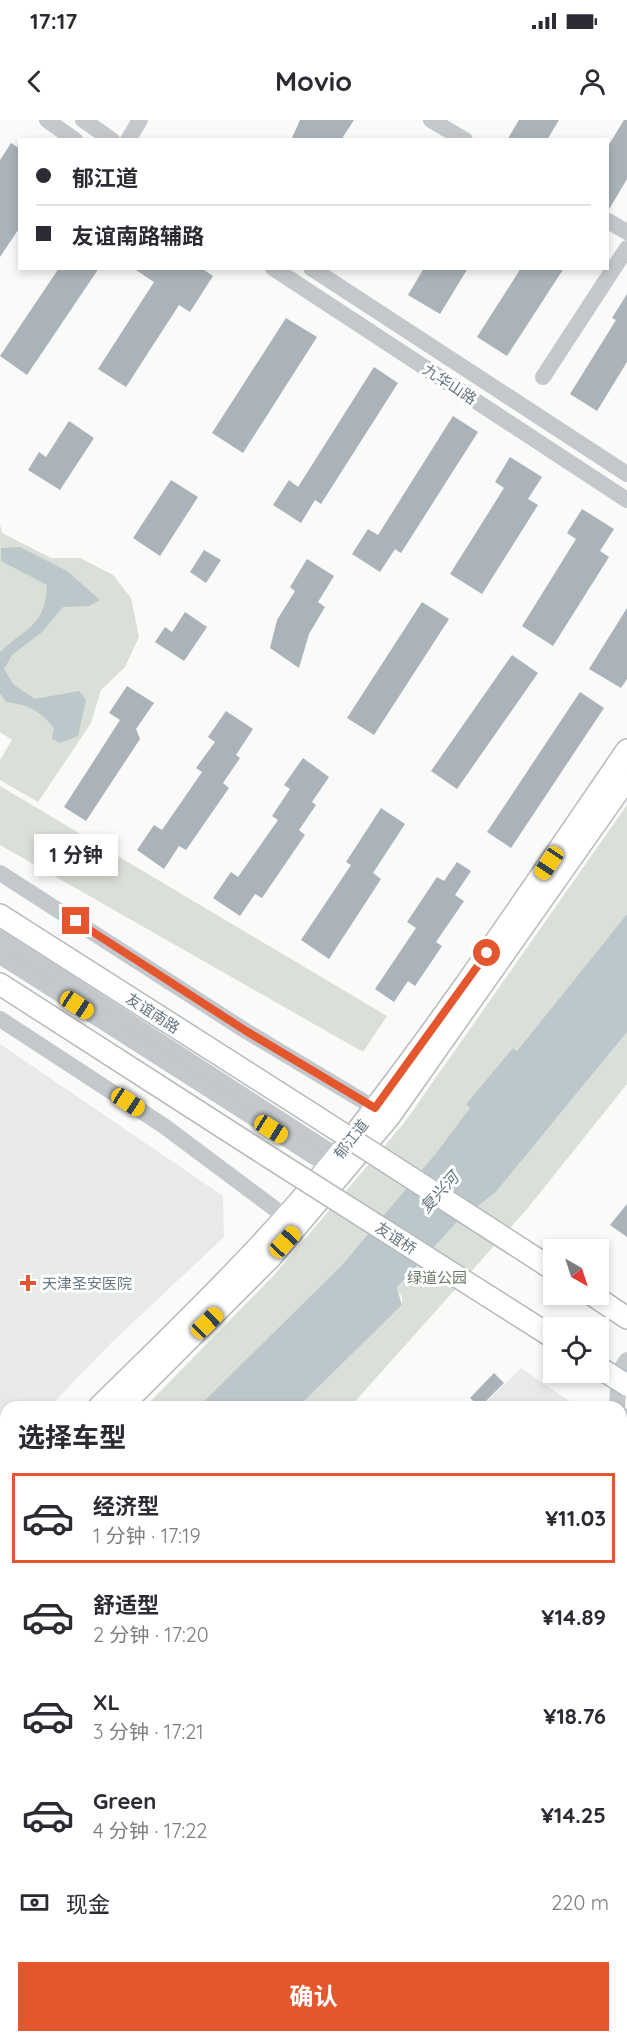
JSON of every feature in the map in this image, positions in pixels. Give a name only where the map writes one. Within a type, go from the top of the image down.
[{"type":"main road","name":"郁江道","points":[[382,1113],[438,1025],[627,750]]},
{"type":"main road","name":"郁江道","points":[[127,1401],[241,1289],[292,1222],[382,1113],[627,778]]},
{"type":"main road","name":"友谊南路","points":[[0,915],[543,1263]]},
{"type":"main road","name":"友谊桥","points":[[0,984],[543,1331]]},
{"type":"main road","name":"郁江道","points":[[105,1401],[233,1275],[292,1222]]},
{"type":"main road","points":[[608,1305],[627,1317]]},
{"type":"main road","points":[[609,1374],[627,1385]]},
{"type":"street","points":[[47,120],[72,138]]},
{"type":"street","points":[[83,120],[109,138]]},
{"type":"street","points":[[129,138],[140,120]]},
{"type":"street","points":[[431,120],[462,138]]},
{"type":"street","points":[[609,222],[627,232]]},
{"type":"street","points":[[543,377],[627,248]]},
{"type":"street","name":"九华山路","points":[[276,270],[627,500]]},
{"type":"street","name":"九华山路","points":[[314,270],[627,474]]},
{"type":"street","points":[[0,873],[246,1031],[382,1113]]},
{"type":"street","points":[[0,938],[340,1165]]},
{"type":"street","points":[[0,956],[340,1165]]},
{"type":"street","points":[[0,1019],[164,1126],[292,1222]]},
{"type":"street","points":[[617,1401],[619,1372],[627,1360]]},
{"type":"shaded area","points":[[0,1044],[223,1196],[224,1237],[112,1342],[55,1401],[0,1401]]},
{"type":"shaded area","points":[[521,1368],[569,1401],[487,1401]]},
{"type":"green space","points":[[0,524],[2,533],[51,558],[80,558],[113,575],[131,598],[139,637],[125,667],[101,690],[91,723],[38,802],[0,780],[0,760],[12,740],[0,732]]},
{"type":"green space","points":[[0,786],[387,1016],[363,1052],[0,845]]},
{"type":"green space","points":[[627,805],[627,914],[517,1051],[513,1048],[466,1104],[471,1107],[437,1152],[341,1266],[204,1401],[151,1401],[274,1275],[404,1123]]},
{"type":"green space","name":"绿道公园","points":[[627,1032],[627,1084],[527,1209],[355,1401],[304,1401],[402,1305],[402,1297],[397,1289],[456,1223],[496,1192]]},
{"type":"water","points":[[20,547],[67,571],[100,600],[89,606],[63,607],[42,632],[12,655],[4,669],[14,685],[35,699],[79,691],[86,700],[78,736],[60,743],[52,739],[54,728],[43,717],[33,709],[6,702],[0,693],[0,652],[33,625],[43,609],[46,598],[47,585],[1,561],[1,548]]},
{"type":"water","name":"复兴河","points":[[627,914],[627,1032],[496,1192],[456,1223],[397,1288],[402,1305],[304,1401],[204,1401],[341,1266],[437,1152],[470,1108],[466,1104],[513,1048],[517,1051]]},
{"type":"building","points":[[300,120],[354,120],[342,138],[292,138]]},
{"type":"building","points":[[519,120],[559,120],[548,138],[508,138]]},
{"type":"building","points":[[624,120],[627,120],[627,179],[609,209],[609,144]]},
{"type":"building","points":[[11,143],[18,148],[18,230],[0,257],[0,160]]},
{"type":"building","points":[[58,270],[98,270],[27,375],[0,356]]},
{"type":"building","points":[[136,270],[204,270],[213,276],[190,312],[179,305],[126,387],[98,369],[154,282]]},
{"type":"building","points":[[423,270],[467,270],[440,314],[408,295]]},
{"type":"building","points":[[520,270],[563,270],[507,356],[477,337]]},
{"type":"building","points":[[627,294],[627,362],[597,411],[570,394],[616,320],[612,318]]},
{"type":"building","points":[[286,318],[317,337],[243,453],[212,433]]},
{"type":"building","points":[[374,367],[398,383],[321,504],[315,500],[301,523],[273,505],[289,480],[298,487]]},
{"type":"building","points":[[453,416],[478,432],[401,553],[395,549],[380,572],[352,554],[368,529],[378,535]]},
{"type":"building","points":[[69,421],[94,438],[60,490],[28,470],[39,452],[46,457]]},
{"type":"building","points":[[510,457],[542,477],[528,499],[538,505],[482,594],[450,574],[504,488],[495,482]]},
{"type":"building","points":[[171,480],[198,497],[160,556],[133,538]]},
{"type":"building","points":[[582,509],[614,529],[600,551],[609,557],[553,646],[522,626],[576,539],[567,533]]},
{"type":"building","points":[[204,550],[221,560],[206,583],[190,572]]},
{"type":"building","points":[[307,559],[334,576],[318,602],[325,607],[309,634],[299,668],[270,648],[277,620],[295,591],[290,587]]},
{"type":"building","points":[[422,602],[449,619],[374,735],[347,718]]},
{"type":"building","points":[[627,608],[627,679],[621,688],[589,669]]},
{"type":"building","points":[[185,612],[207,627],[184,661],[155,642],[165,627],[172,632]]},
{"type":"building","points":[[512,655],[538,673],[457,789],[431,771]]},
{"type":"building","points":[[127,686],[154,703],[136,729],[140,739],[86,821],[64,807],[120,720],[109,713]]},
{"type":"building","points":[[580,692],[604,708],[511,848],[487,832]]},
{"type":"building","points":[[226,711],[253,729],[236,755],[240,758],[223,783],[229,788],[186,850],[179,846],[164,869],[137,850],[154,825],[162,830],[202,772],[196,768],[215,742],[208,737]]},
{"type":"building","points":[[303,758],[329,777],[312,802],[316,805],[299,830],[305,835],[262,898],[255,894],[240,916],[213,898],[231,872],[238,877],[278,820],[272,816],[290,789],[284,785]]},
{"type":"building","points":[[381,808],[405,824],[373,873],[381,879],[329,959],[301,940],[351,865],[346,862]]},
{"type":"building","points":[[457,862],[471,871],[455,895],[464,901],[436,942],[442,946],[415,986],[408,981],[394,1002],[375,989],[416,928],[407,922],[437,877],[444,881]]},
{"type":"building","points":[[627,1204],[627,1237],[610,1225]]},
{"type":"building","points":[[494,1373],[504,1383],[486,1401],[473,1401],[470,1398]]},
{"type":"place","name":"天津圣安医院","points":[[28,1283]]},
{"type":"route","points":[[76,921],[246,1031],[375,1108],[438,1025],[487,953]]}]
